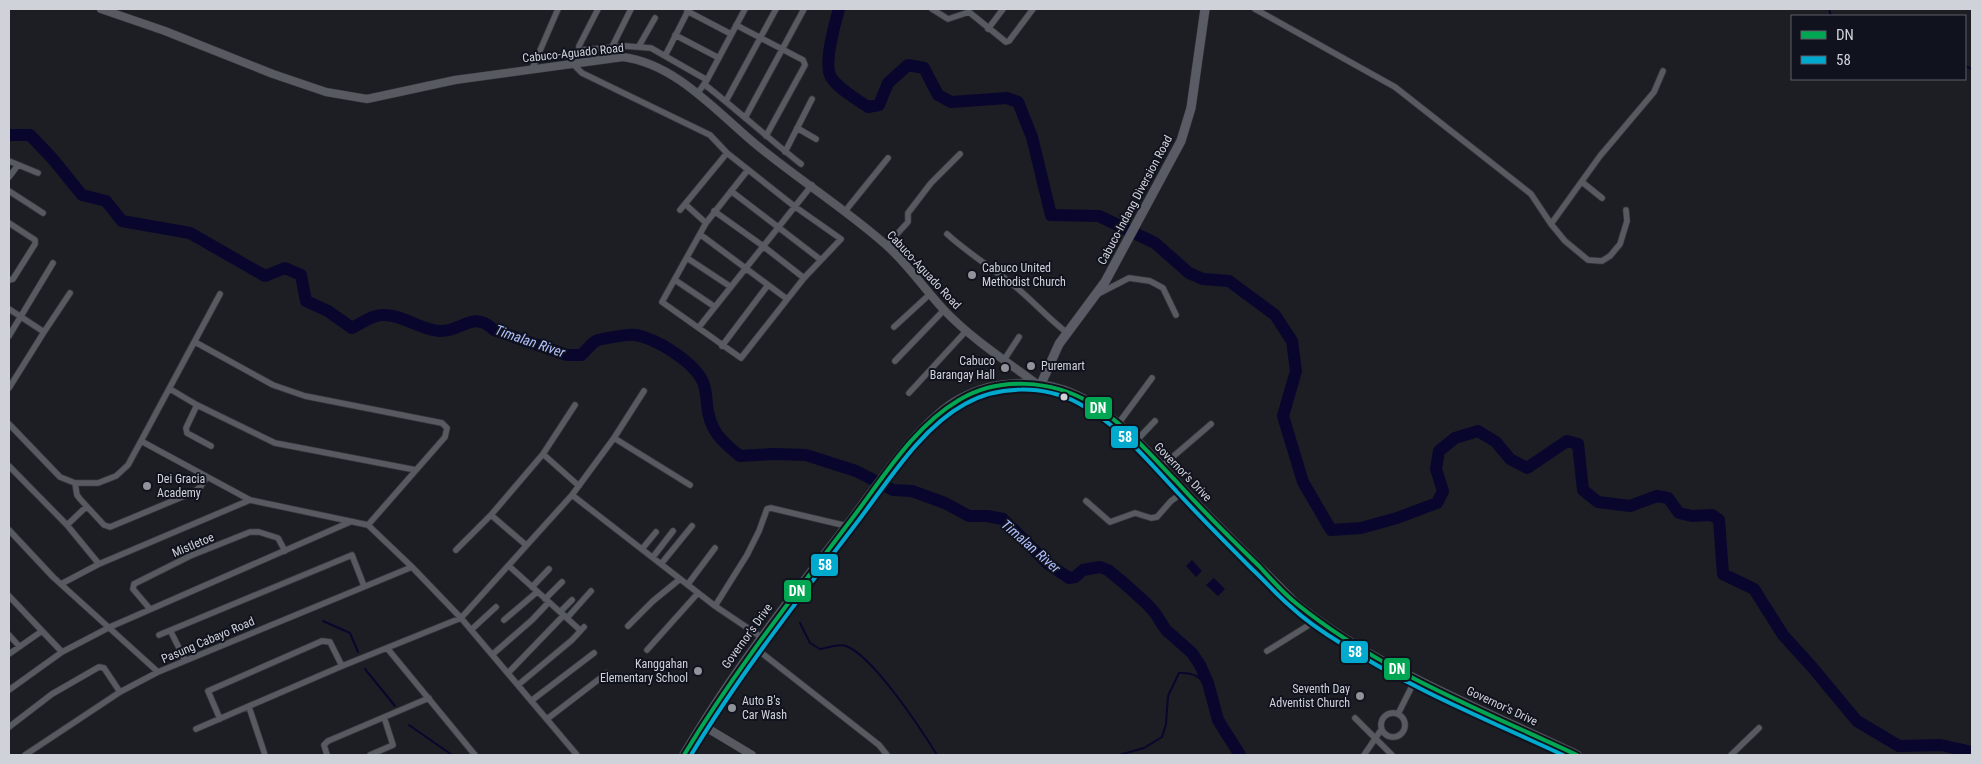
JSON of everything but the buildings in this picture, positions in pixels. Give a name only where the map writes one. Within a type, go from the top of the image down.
[{"type":"main road","name":"Cabuco-Indang Diversion Road","points":[[1039,384],[1066,332],[1096,295],[1140,213],[1170,164],[1185,132],[1192,103],[1205,9]]},
{"type":"main road","name":"Governor's Drive","points":[[684,755],[702,724],[761,637],[925,427],[954,402],[968,394],[996,386],[1021,383],[1039,384],[1064,390],[1081,397],[1118,424],[1294,602],[1316,620],[1381,660],[1577,755]]},
{"type":"street","name":"Cabuco-Aguado Road","points":[[101,9],[165,31],[282,77],[326,92],[367,99],[455,80],[623,57],[654,64],[697,94],[755,144],[846,210],[887,245],[944,310],[966,330],[1004,360],[1039,384]]},
{"type":"street","points":[[532,69],[558,9]]},
{"type":"street","points":[[598,9],[579,48],[582,50],[639,46],[651,48],[706,82],[800,164]]},
{"type":"street","points":[[612,47],[631,9]]},
{"type":"street","points":[[697,94],[706,82],[745,9]]},
{"type":"street","points":[[726,101],[776,9]]},
{"type":"street","points":[[745,118],[804,9]]},
{"type":"street","points":[[988,29],[1003,9]]},
{"type":"street","points":[[937,10],[948,19],[971,11],[988,29],[1006,42],[1009,41],[1033,9]]},
{"type":"street","points":[[1255,9],[1395,87],[1531,194],[1565,241],[1588,260],[1602,261],[1610,256],[1620,244],[1626,221],[1626,210]]},
{"type":"street","points":[[665,56],[688,10],[732,34]]},
{"type":"street","points":[[639,46],[655,18]]},
{"type":"street","points":[[736,25],[803,60],[805,65],[766,136]]},
{"type":"street","points":[[676,35],[719,58]]},
{"type":"street","points":[[573,64],[582,72],[710,136],[748,170],[794,206],[841,239],[804,278],[741,358],[662,302],[706,223],[748,170]]},
{"type":"street","points":[[1551,224],[1600,156],[1654,92],[1663,71]]},
{"type":"street","points":[[785,152],[812,100]]},
{"type":"street","points":[[797,128],[816,139]]},
{"type":"street","points":[[680,210],[727,153]]},
{"type":"street","points":[[887,245],[908,222],[908,213],[931,183],[960,154]]},
{"type":"street","points":[[846,210],[888,158]]},
{"type":"street","points":[[9,161],[38,173]]},
{"type":"street","points":[[9,176],[18,165]]},
{"type":"street","points":[[1582,182],[1602,198]]},
{"type":"street","points":[[699,328],[812,185]]},
{"type":"street","points":[[9,191],[43,213]]},
{"type":"street","points":[[731,191],[821,260]]},
{"type":"street","points":[[686,204],[706,223]]},
{"type":"street","points":[[714,212],[764,246],[804,278]]},
{"type":"street","points":[[9,223],[35,240],[35,244],[13,279],[9,280]]},
{"type":"street","points":[[947,234],[961,247],[1017,288],[1046,317],[1066,332]]},
{"type":"street","points":[[701,235],[787,299]]},
{"type":"street","points":[[687,258],[731,287]]},
{"type":"street","points":[[9,336],[54,263]]},
{"type":"street","points":[[1096,295],[1129,278],[1150,280],[1163,288],[1176,315]]},
{"type":"street","points":[[675,280],[715,307]]},
{"type":"street","points":[[722,346],[768,284]]},
{"type":"street","points":[[9,388],[70,293]]},
{"type":"street","points":[[9,424],[60,477],[75,483],[98,483],[116,476],[128,465],[142,442],[220,294]]},
{"type":"street","points":[[894,327],[930,294]]},
{"type":"street","points":[[9,309],[44,332]]},
{"type":"street","points":[[895,361],[944,310]]},
{"type":"street","points":[[909,393],[966,330]]},
{"type":"street","points":[[1004,360],[1019,337]]},
{"type":"street","points":[[195,342],[272,385],[305,396],[442,423],[447,428],[445,437],[368,525]]},
{"type":"street","points":[[1118,424],[1152,378]]},
{"type":"street","points":[[170,389],[197,405],[276,443],[416,470]]},
{"type":"street","points":[[196,729],[460,618],[572,495],[614,438],[644,391]]},
{"type":"street","points":[[197,405],[186,428],[187,433],[211,446]]},
{"type":"street","points":[[456,550],[491,515],[542,454],[575,405]]},
{"type":"street","points":[[1136,441],[1155,421]]},
{"type":"street","points":[[1161,467],[1211,424]]},
{"type":"street","points":[[614,438],[678,480],[682,480],[690,485]]},
{"type":"street","points":[[142,442],[250,500],[368,525],[412,567],[493,654],[577,755]]},
{"type":"street","points":[[542,454],[579,486]]},
{"type":"street","points":[[9,466],[67,525],[99,564]]},
{"type":"street","points":[[75,483],[77,495],[86,507],[104,525],[110,527],[194,492],[207,477]]},
{"type":"street","points":[[1086,501],[1110,522],[1135,513],[1151,518],[1157,517],[1171,501],[1185,491]]},
{"type":"street","points":[[572,495],[715,606],[761,637]]},
{"type":"street","points":[[61,584],[99,564],[250,500]]},
{"type":"street","points":[[67,525],[86,507]]},
{"type":"street","points":[[715,606],[747,555],[759,532],[767,509],[771,508],[847,526]]},
{"type":"street","points":[[491,515],[526,545]]},
{"type":"street","points":[[9,690],[62,652],[110,627],[350,522]]},
{"type":"street","points":[[662,564],[692,526]]},
{"type":"street","points":[[9,530],[61,584],[158,672]]},
{"type":"street","points":[[653,557],[673,531]]},
{"type":"street","name":"Mistletoe","points":[[150,609],[133,589],[134,584],[190,556],[250,532],[259,532],[278,538],[285,551]]},
{"type":"street","points":[[642,549],[656,532]]},
{"type":"street","points":[[688,584],[715,548]]},
{"type":"street","points":[[159,636],[352,555],[364,586]]},
{"type":"street","points":[[509,566],[546,601],[582,629],[572,640],[518,685]]},
{"type":"street","name":"Pasung Cabayo Road","points":[[25,755],[120,692],[158,672],[412,567]]},
{"type":"street","points":[[532,587],[549,570]]},
{"type":"street","points":[[628,626],[653,601],[680,579]]},
{"type":"street","points":[[493,654],[532,620],[562,582]]},
{"type":"street","points":[[508,673],[564,615],[592,590]]},
{"type":"street","points":[[504,620],[537,592]]},
{"type":"street","points":[[647,650],[698,593]]},
{"type":"street","points":[[9,596],[62,652]]},
{"type":"street","points":[[564,615],[572,600]]},
{"type":"street","points":[[471,630],[496,607]]},
{"type":"street","points":[[1267,651],[1316,620]]},
{"type":"street","points":[[9,654],[42,631]]},
{"type":"street","points":[[171,632],[185,660]]},
{"type":"street","points":[[9,635],[19,646]]},
{"type":"street","points":[[220,719],[208,691],[322,641],[330,642],[342,666]]},
{"type":"street","points":[[754,647],[879,745],[886,755]]},
{"type":"street","points":[[387,648],[475,755]]},
{"type":"street","points":[[532,701],[594,653]]},
{"type":"street","points":[[9,727],[52,694],[99,667],[104,668],[120,692]]},
{"type":"street","points":[[547,719],[607,673]]},
{"type":"street","points":[[1398,714],[1416,678]]},
{"type":"street","points":[[327,755],[324,745],[328,741],[429,698]]},
{"type":"street","points":[[249,707],[265,755]]},
{"type":"street","points":[[1364,755],[1381,730],[1381,722],[1386,715],[1390,713],[1398,714],[1403,719],[1404,729],[1396,737],[1388,736],[1381,730]]},
{"type":"street","points":[[370,755],[393,745],[384,717]]},
{"type":"street","points":[[1355,718],[1392,755]]},
{"type":"street","points":[[702,724],[752,755]]},
{"type":"street","points":[[1731,755],[1759,728]]},
{"type":"street","points":[[1371,746],[1380,743],[1388,736]]},
{"type":"shaded area","points":[[1192,560],[1202,571],[1196,577],[1186,566]]},
{"type":"shaded area","points":[[1214,578],[1225,589],[1218,596],[1206,585]]},
{"type":"waterway","points":[[839,9],[830,43],[828,63],[831,77],[848,94],[868,107],[879,105],[888,83],[908,65],[924,68],[938,95],[951,102],[1007,98],[1018,102],[1032,137],[1051,215],[1099,216],[1155,243],[1189,273],[1203,279],[1229,281],[1275,315],[1292,341],[1296,371],[1283,416],[1303,482],[1331,530],[1361,528],[1397,518],[1437,503],[1443,491],[1436,469],[1439,451],[1455,438],[1478,431],[1496,442],[1510,459],[1527,468],[1567,441],[1578,444],[1583,490],[1598,502],[1630,506],[1657,496],[1668,498],[1679,513],[1692,516],[1712,515],[1719,520],[1723,574],[1754,589],[1783,635],[1857,721],[1899,746],[1941,745],[1972,752]]},
{"type":"waterway","points":[[1829,9],[1831,15]]},
{"type":"waterway","points":[[1966,66],[1972,69]]},
{"type":"waterway","name":"Timalan River","points":[[9,135],[30,135],[52,158],[82,195],[106,201],[122,221],[190,233],[265,276],[285,268],[301,275],[306,301],[328,311],[352,328],[380,315],[398,317],[426,328],[440,331],[473,321],[480,321],[494,330],[567,355],[581,355],[598,340],[628,335],[644,337],[672,351],[696,371],[705,387],[708,413],[713,428],[722,440],[740,456],[806,455],[856,471],[893,490],[912,491],[945,503],[969,516],[987,516],[1003,519],[1047,563],[1069,578],[1075,577],[1083,570],[1100,567],[1108,570],[1147,604],[1166,630],[1192,653],[1208,683],[1218,720],[1240,755]]},
{"type":"waterway","points":[[323,621],[350,633],[358,652]]},
{"type":"waterway","points":[[800,623],[810,643],[820,649],[843,645],[857,652],[896,694],[937,755]]},
{"type":"waterway","points":[[365,669],[395,706]]},
{"type":"waterway","points":[[1119,755],[1144,748],[1162,737],[1166,724],[1168,696],[1179,673],[1189,673],[1196,676],[1209,687]]},
{"type":"waterway","points":[[409,725],[452,755]]},
{"type":"transit line","name":"DN","points":[[684,755],[764,635],[913,439],[942,411],[959,400],[975,392],[1008,384],[1025,384],[1060,389],[1076,395],[1103,411],[1145,449],[1282,591],[1329,628],[1362,650],[1432,688],[1577,755]]},
{"type":"transit line","name":"58","points":[[691,755],[729,695],[770,638],[891,476],[918,443],[948,415],[965,404],[992,393],[1021,390],[1036,390],[1065,397],[1106,421],[1144,456],[1205,522],[1280,597],[1302,617],[1322,631],[1368,660],[1422,690],[1563,755]]},
{"type":"place","name":"Cabuco United Methodist Church","points":[[972,275]]},
{"type":"place","name":"Puremart","points":[[1031,366]]},
{"type":"place","name":"Cabuco Barangay Hall","points":[[1005,368]]},
{"type":"place","name":"Dei Gracia Academy","points":[[147,486]]},
{"type":"place","name":"Kanggahan Elementary School","points":[[698,671]]},
{"type":"place","name":"Seventh Day Adventist Church","points":[[1360,696]]},
{"type":"place","name":"Auto B's Car Wash","points":[[732,708]]}]
